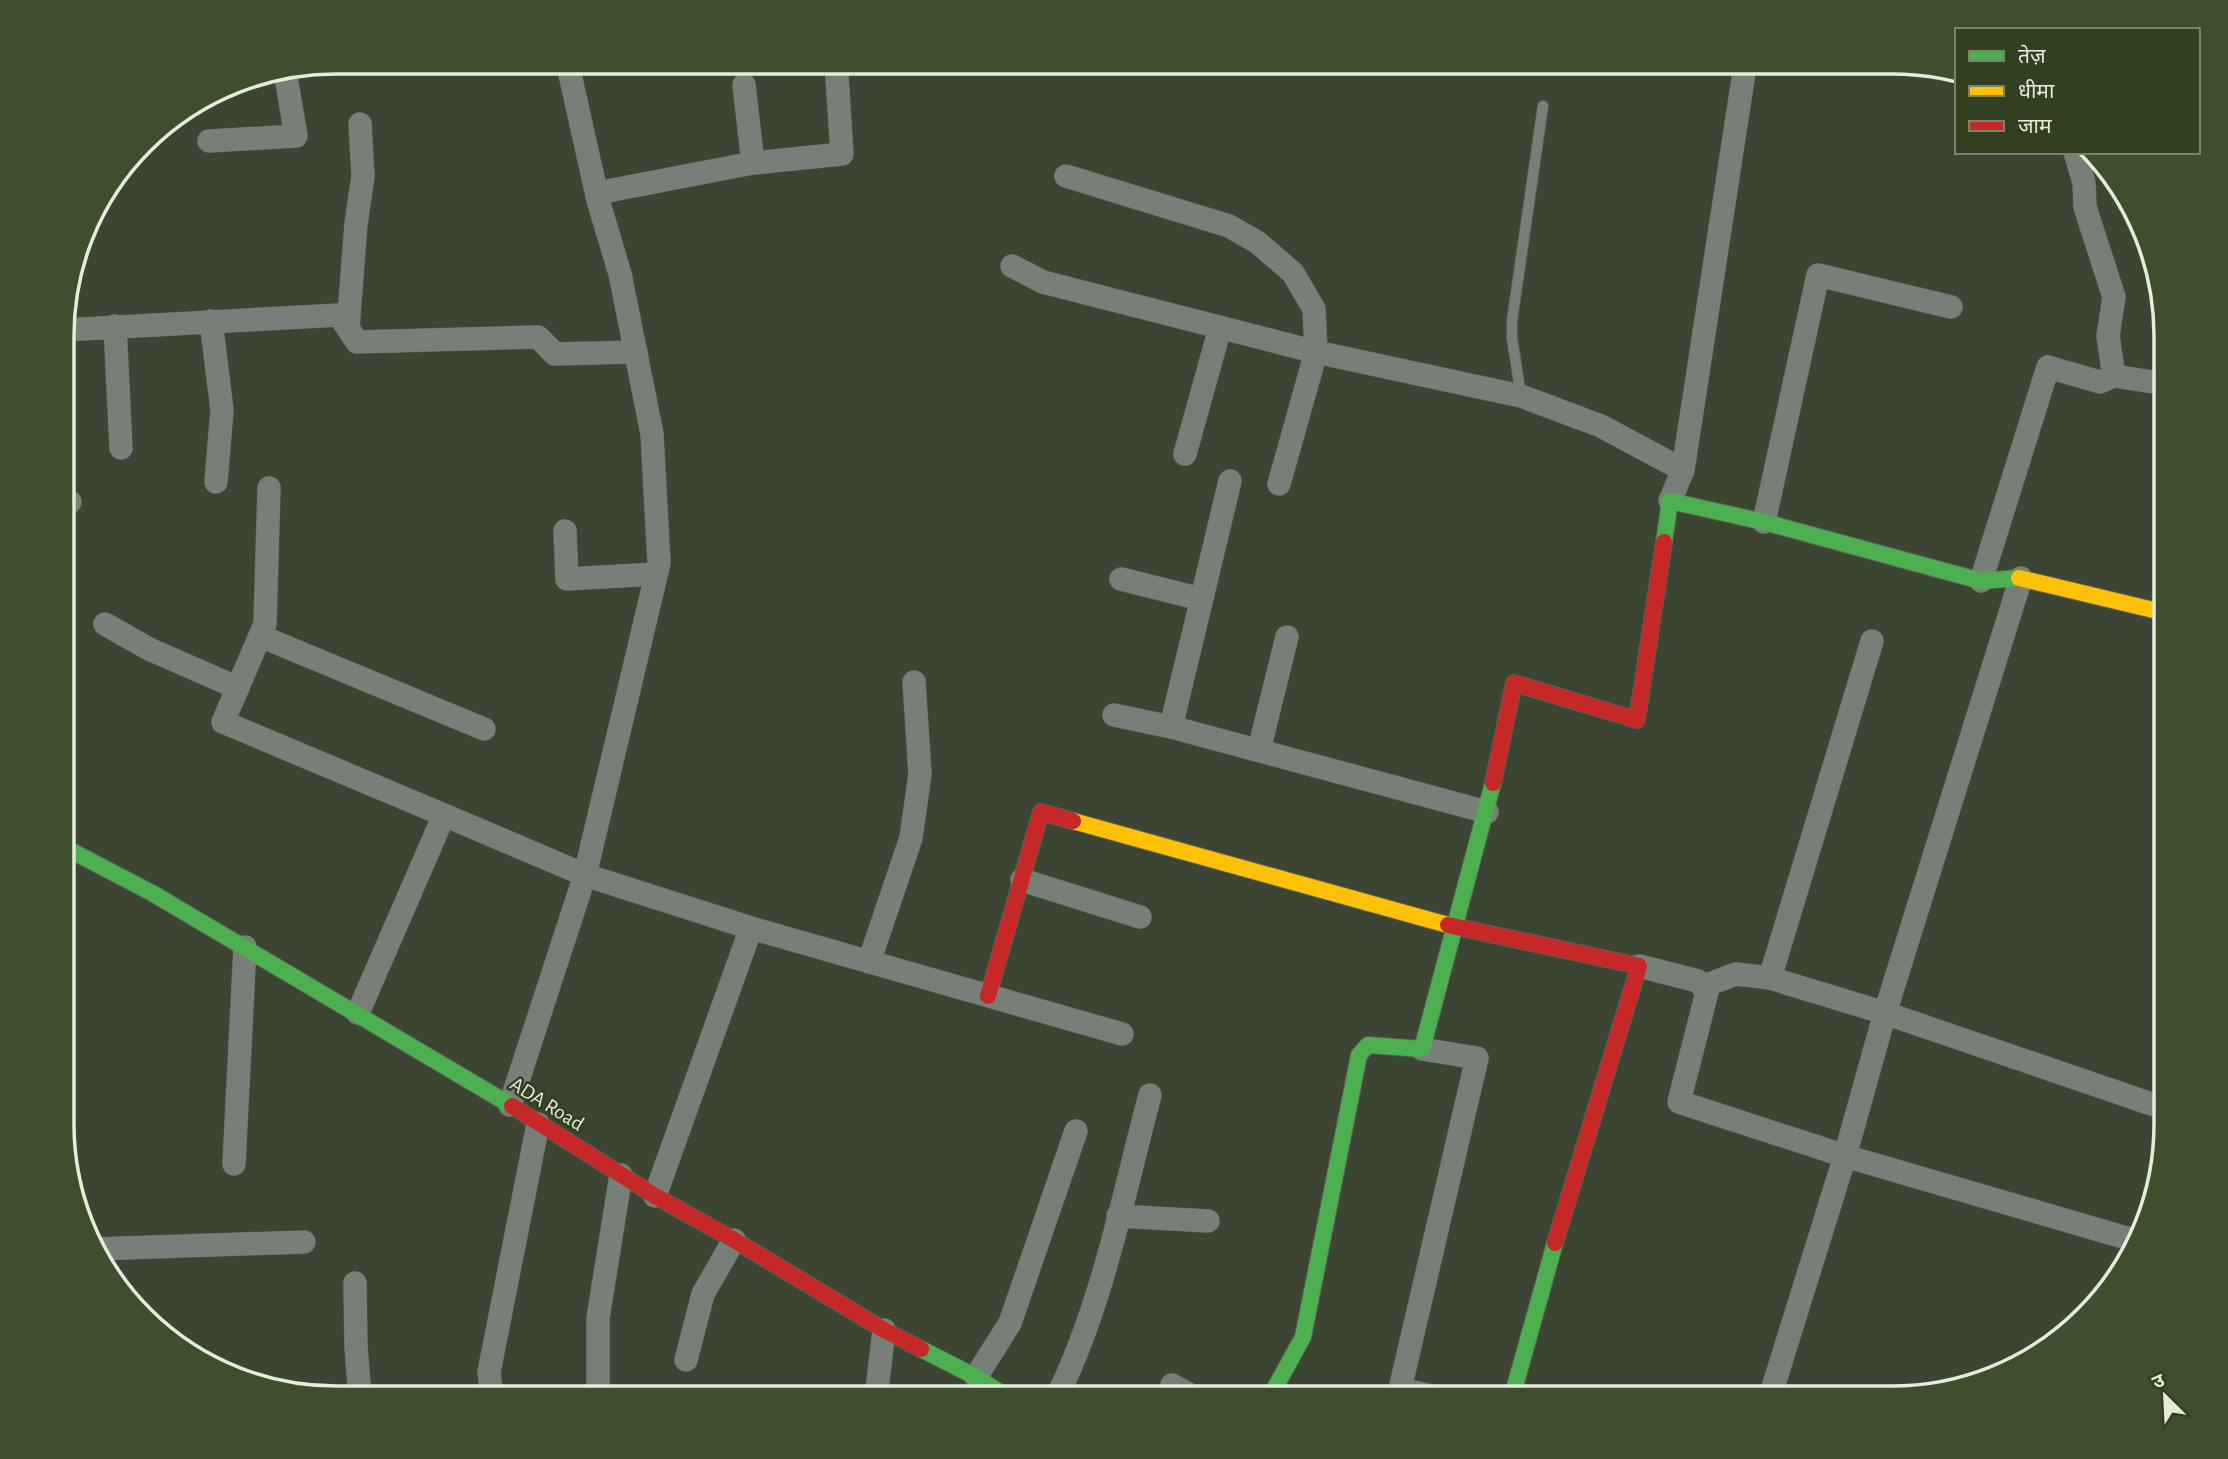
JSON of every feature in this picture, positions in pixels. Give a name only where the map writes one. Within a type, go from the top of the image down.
[{"type":"street","points":[[510,1105],[584,875],[659,563],[652,434],[620,274],[597,193],[570,74]]},
{"type":"street","points":[[597,193],[754,163],[842,154],[837,74]]},
{"type":"street","points":[[1422,1049],[1487,812],[1514,683],[1637,720],[1670,501],[1683,470],[1744,74]]},
{"type":"street","points":[[209,141],[296,136],[286,79]]},
{"type":"street","points":[[744,85],[754,163]]},
{"type":"street","points":[[348,328],[356,224],[363,176],[360,124]]},
{"type":"street","points":[[2076,154],[2084,183],[2085,207],[2115,297],[2108,336],[2114,376]]},
{"type":"street","points":[[1066,176],[1229,226],[1257,242],[1293,272],[1314,309],[1316,352],[1279,484]]},
{"type":"street","points":[[1012,266],[1043,282],[1220,328],[1316,352],[1521,396],[1601,426],[1683,470]]},
{"type":"street","points":[[1764,522],[1818,275],[1951,307]]},
{"type":"street","points":[[74,329],[339,315],[357,342],[538,337],[555,354],[636,352]]},
{"type":"street","points":[[211,321],[222,410],[216,482]]},
{"type":"street","points":[[115,326],[121,447]]},
{"type":"street","points":[[1185,454],[1220,328]]},
{"type":"street","points":[[1981,581],[2048,367],[2100,382],[2114,376],[2154,382]]},
{"type":"street","points":[[1171,727],[1230,481]]},
{"type":"street","points":[[269,488],[265,624],[223,722],[584,875],[751,928],[1122,1034]]},
{"type":"street","points":[[1670,501],[1764,522],[1981,581],[2021,578],[2154,610]]},
{"type":"street","points":[[565,531],[567,579],[656,574]]},
{"type":"street","points":[[1773,1386],[1885,1013],[2021,578]]},
{"type":"street","points":[[1121,579],[1201,599]]},
{"type":"street","points":[[105,624],[149,649],[238,688]]},
{"type":"street","points":[[260,636],[484,729]]},
{"type":"street","points":[[1259,750],[1287,637]]},
{"type":"street","points":[[1770,978],[1872,642]]},
{"type":"street","points":[[869,962],[911,838],[920,774],[914,682]]},
{"type":"street","points":[[1114,715],[1171,727],[1487,812]]},
{"type":"street","points":[[988,996],[1041,812],[1456,927],[1698,981],[1707,992],[1678,1102],[1844,1156],[2127,1238]]},
{"type":"street","points":[[358,1013],[444,815]]},
{"type":"street","name":"ADA Road","points":[[74,852],[152,893],[358,1013],[655,1196],[884,1329],[990,1386]]},
{"type":"street","points":[[1022,880],[1140,917]]},
{"type":"street","points":[[655,1196],[751,928]]},
{"type":"street","points":[[234,1164],[245,947]]},
{"type":"street","points":[[1515,1386],[1547,1270],[1639,967]]},
{"type":"street","points":[[1704,986],[1736,974],[1770,978],[1885,1013],[2154,1105]]},
{"type":"street","points":[[1276,1386],[1303,1337],[1359,1055],[1368,1045],[1422,1049],[1477,1058],[1400,1386]]},
{"type":"street","points":[[1062,1386],[1073,1363],[1118,1216],[1150,1095]]},
{"type":"street","points":[[491,1386],[489,1372],[538,1124]]},
{"type":"street","points":[[976,1377],[1010,1323],[1076,1131]]},
{"type":"street","points":[[598,1386],[598,1318],[621,1175]]},
{"type":"street","points":[[1118,1216],[1208,1221]]},
{"type":"street","points":[[686,1360],[703,1294],[734,1240]]},
{"type":"street","points":[[107,1250],[304,1242]]},
{"type":"street","points":[[355,1283],[359,1386]]},
{"type":"street","points":[[877,1386],[884,1329]]},
{"type":"lane","points":[[1521,396],[1512,321],[1542,106]]},
{"type":"traffic: fast","points":[[1664,542],[1670,501],[1764,522],[1981,581],[2019,578]]},
{"type":"traffic: fast","points":[[1276,1386],[1303,1337],[1359,1055],[1368,1045],[1422,1049],[1493,783]]},
{"type":"traffic: fast","points":[[74,852],[152,893],[512,1106]]},
{"type":"traffic: fast","points":[[1515,1386],[1555,1243]]},
{"type":"traffic: fast","points":[[921,1349],[990,1386]]},
{"type":"traffic: slow","points":[[2019,578],[2154,610]]},
{"type":"traffic: slow","points":[[1073,821],[1448,925]]},
{"type":"traffic: jam","points":[[1493,783],[1514,683],[1637,720],[1664,542]]},
{"type":"traffic: jam","points":[[988,996],[1041,812],[1073,821]]},
{"type":"traffic: jam","points":[[1448,925],[1639,966],[1555,1243]]},
{"type":"traffic: jam","points":[[512,1106],[655,1196],[921,1349]]}]
